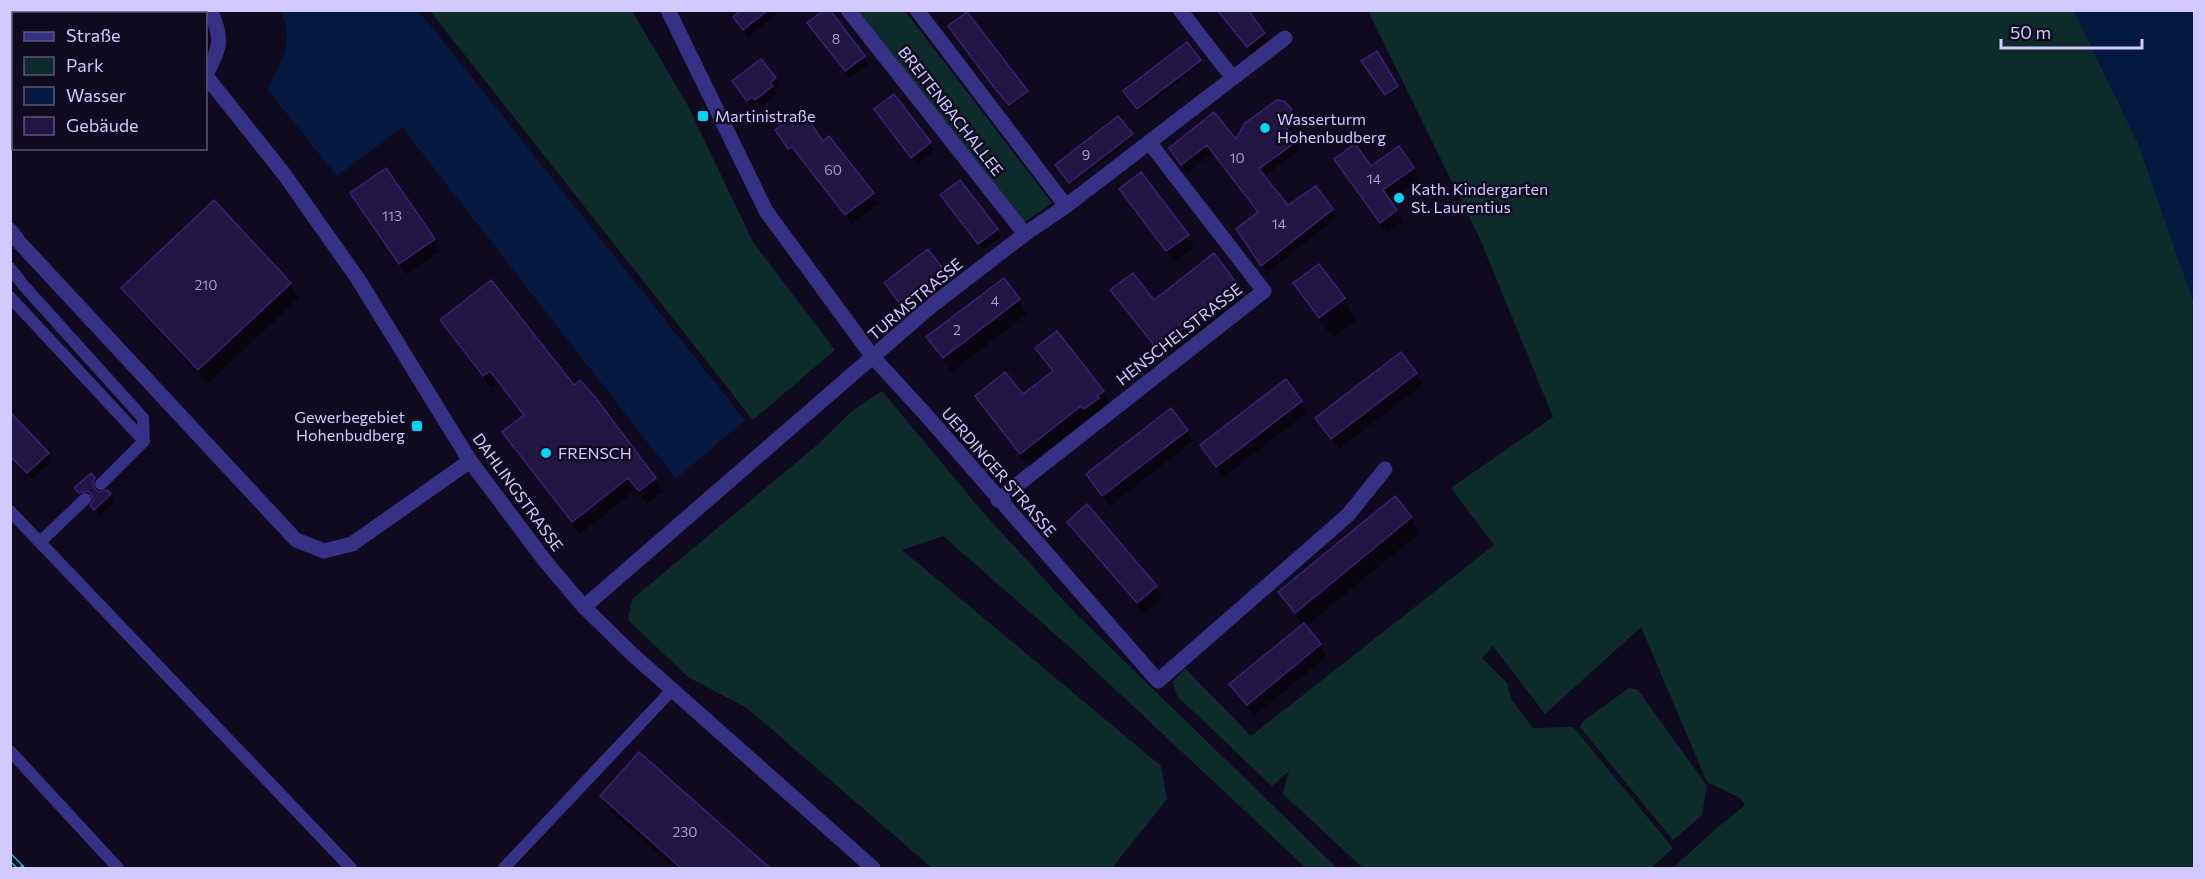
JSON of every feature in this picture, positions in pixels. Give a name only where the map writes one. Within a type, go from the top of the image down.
[{"type":"street","name":"DAHLINGSTRASSE","points":[[207,73],[216,56],[219,29],[210,10]]},
{"type":"street","name":"UERDINGER STRASSE","points":[[668,10],[766,212],[873,357],[1158,681],[1348,515],[1385,469]]},
{"type":"street","name":"BREITENBACHALLEE","points":[[848,10],[1025,234]]},
{"type":"street","name":"BREITENBACHALLEE","points":[[917,10],[1066,206]]},
{"type":"street","points":[[1180,10],[1232,77]]},
{"type":"street","name":"TURMSTRASSE","points":[[584,607],[930,307],[1285,38]]},
{"type":"street","name":"DAHLINGSTRASSE","points":[[207,76],[284,174],[358,279],[470,460],[544,561],[584,607],[672,690],[873,868]]},
{"type":"street","name":"HENSCHELSTRASSE","points":[[998,500],[1264,291],[1149,142]]},
{"type":"street","points":[[10,230],[296,540],[324,551],[352,544],[470,460]]},
{"type":"lane","points":[[10,268],[143,418],[144,441],[101,484]]},
{"type":"lane","points":[[10,297],[144,441]]},
{"type":"lane","points":[[40,542],[84,499]]},
{"type":"lane","points":[[11,514],[351,868]]},
{"type":"lane","points":[[504,868],[672,690]]},
{"type":"lane","points":[[10,751],[118,868]]},
{"type":"green space","points":[[11,10],[89,10],[90,12],[12,12],[11,89]]},
{"type":"green space","points":[[430,11],[632,11],[687,104],[753,242],[835,350],[753,420]]},
{"type":"green space","points":[[858,11],[905,11],[1052,203],[1022,224]]},
{"type":"green space","points":[[1368,11],[2074,11],[2138,143],[2194,303],[2194,868],[1673,868],[1745,805],[1740,798],[1707,782],[1641,627],[1545,714],[1493,646],[1482,658],[1507,683],[1511,699],[1533,728],[1573,727],[1673,848],[1651,868],[1363,868],[1283,794],[1289,771],[1272,786],[1177,696],[1173,682],[1185,668],[1251,736],[1494,545],[1451,488],[1553,417],[1480,239]]},
{"type":"green space","points":[[882,391],[981,510],[1075,613],[1337,868],[1306,868],[1073,650],[943,536],[902,550],[1161,766],[1167,799],[1112,868],[932,868],[747,708],[688,677],[628,620],[632,599],[815,447],[852,411]]},
{"type":"green space","points":[[1629,688],[1638,690],[1707,786],[1702,815],[1673,840],[1580,727],[1582,722]]},
{"type":"water","points":[[281,11],[419,11],[745,420],[676,479],[402,127],[337,176],[267,89],[282,60],[287,42],[287,32]]},
{"type":"water","points":[[2074,11],[2194,11],[2194,303],[2138,143]]},
{"type":"building","points":[[741,10],[768,10],[743,30],[733,17]]},
{"type":"building","points":[[824,10],[830,10],[865,56],[845,71],[807,23]]},
{"type":"building","points":[[1217,10],[1254,10],[1250,13],[1265,33],[1247,47]]},
{"type":"building","points":[[967,12],[1028,91],[1009,105],[948,26]]},
{"type":"building","points":[[1187,42],[1201,60],[1137,109],[1123,91]]},
{"type":"building","points":[[1377,51],[1398,86],[1385,95],[1361,61]]},
{"type":"building","points":[[761,59],[776,78],[770,83],[773,86],[755,100],[752,97],[747,101],[732,81]]},
{"type":"building","points":[[894,94],[931,142],[911,158],[874,109]]},
{"type":"building","points":[[1277,100],[1284,101],[1291,108],[1291,117],[1286,127],[1297,141],[1259,169],[1288,205],[1316,186],[1333,209],[1261,266],[1236,229],[1258,212],[1207,145],[1181,165],[1169,148],[1214,112],[1236,139],[1245,123]]},
{"type":"building","points":[[802,111],[823,141],[829,136],[874,193],[845,215],[792,147],[788,149],[775,130]]},
{"type":"building","points":[[1118,116],[1133,134],[1069,183],[1055,165]]},
{"type":"building","points":[[1355,144],[1371,166],[1399,146],[1414,168],[1383,190],[1397,210],[1380,223],[1334,159]]},
{"type":"building","points":[[386,168],[435,239],[399,264],[350,193]]},
{"type":"building","points":[[1141,172],[1189,235],[1166,251],[1119,189]]},
{"type":"building","points":[[960,180],[998,229],[978,244],[940,195]]},
{"type":"building","points":[[214,200],[291,283],[198,370],[121,288]]},
{"type":"building","points":[[928,249],[944,270],[900,304],[884,283]]},
{"type":"building","points":[[1214,253],[1238,285],[1157,349],[1110,290],[1133,273],[1154,300]]},
{"type":"building","points":[[1319,264],[1345,298],[1319,318],[1293,283]]},
{"type":"building","points":[[1004,278],[1020,299],[943,358],[926,337]]},
{"type":"building","points":[[491,280],[574,385],[580,380],[595,397],[656,478],[639,491],[628,478],[572,522],[502,432],[524,415],[490,371],[483,376],[440,320]]},
{"type":"building","points":[[1057,331],[1104,391],[1097,396],[1099,398],[1084,409],[1081,406],[1020,454],[975,396],[1005,372],[1023,394],[1053,371],[1035,348]]},
{"type":"building","points":[[1401,352],[1417,373],[1331,439],[1315,418]]},
{"type":"building","points":[[1286,379],[1302,401],[1216,467],[1200,445]]},
{"type":"building","points":[[1171,408],[1188,430],[1102,496],[1086,474]]},
{"type":"building","points":[[10,412],[49,453],[27,473],[10,456]]},
{"type":"building","points":[[91,473],[95,478],[93,482],[95,489],[99,492],[107,490],[111,494],[94,510],[90,505],[93,501],[91,494],[87,491],[79,493],[74,488]]},
{"type":"building","points":[[1395,496],[1412,517],[1295,613],[1278,592]]},
{"type":"building","points":[[1087,504],[1157,586],[1137,603],[1067,522]]},
{"type":"building","points":[[1304,623],[1321,644],[1247,705],[1229,684]]},
{"type":"building","points":[[639,752],[770,868],[681,868],[600,796]]},
{"type":"railway","points":[[10,857],[21,868]]},
{"type":"place","name":"Martinistraße","points":[[703,116]]},
{"type":"place","name":"Wasserturm Hohenbudberg","points":[[1265,128]]},
{"type":"place","name":"Kath. Kindergarten St. Laurentius","points":[[1399,198]]},
{"type":"place","name":"Gewerbegebiet Hohenbudberg","points":[[417,426]]},
{"type":"place","name":"FRENSCH","points":[[546,453]]}]
